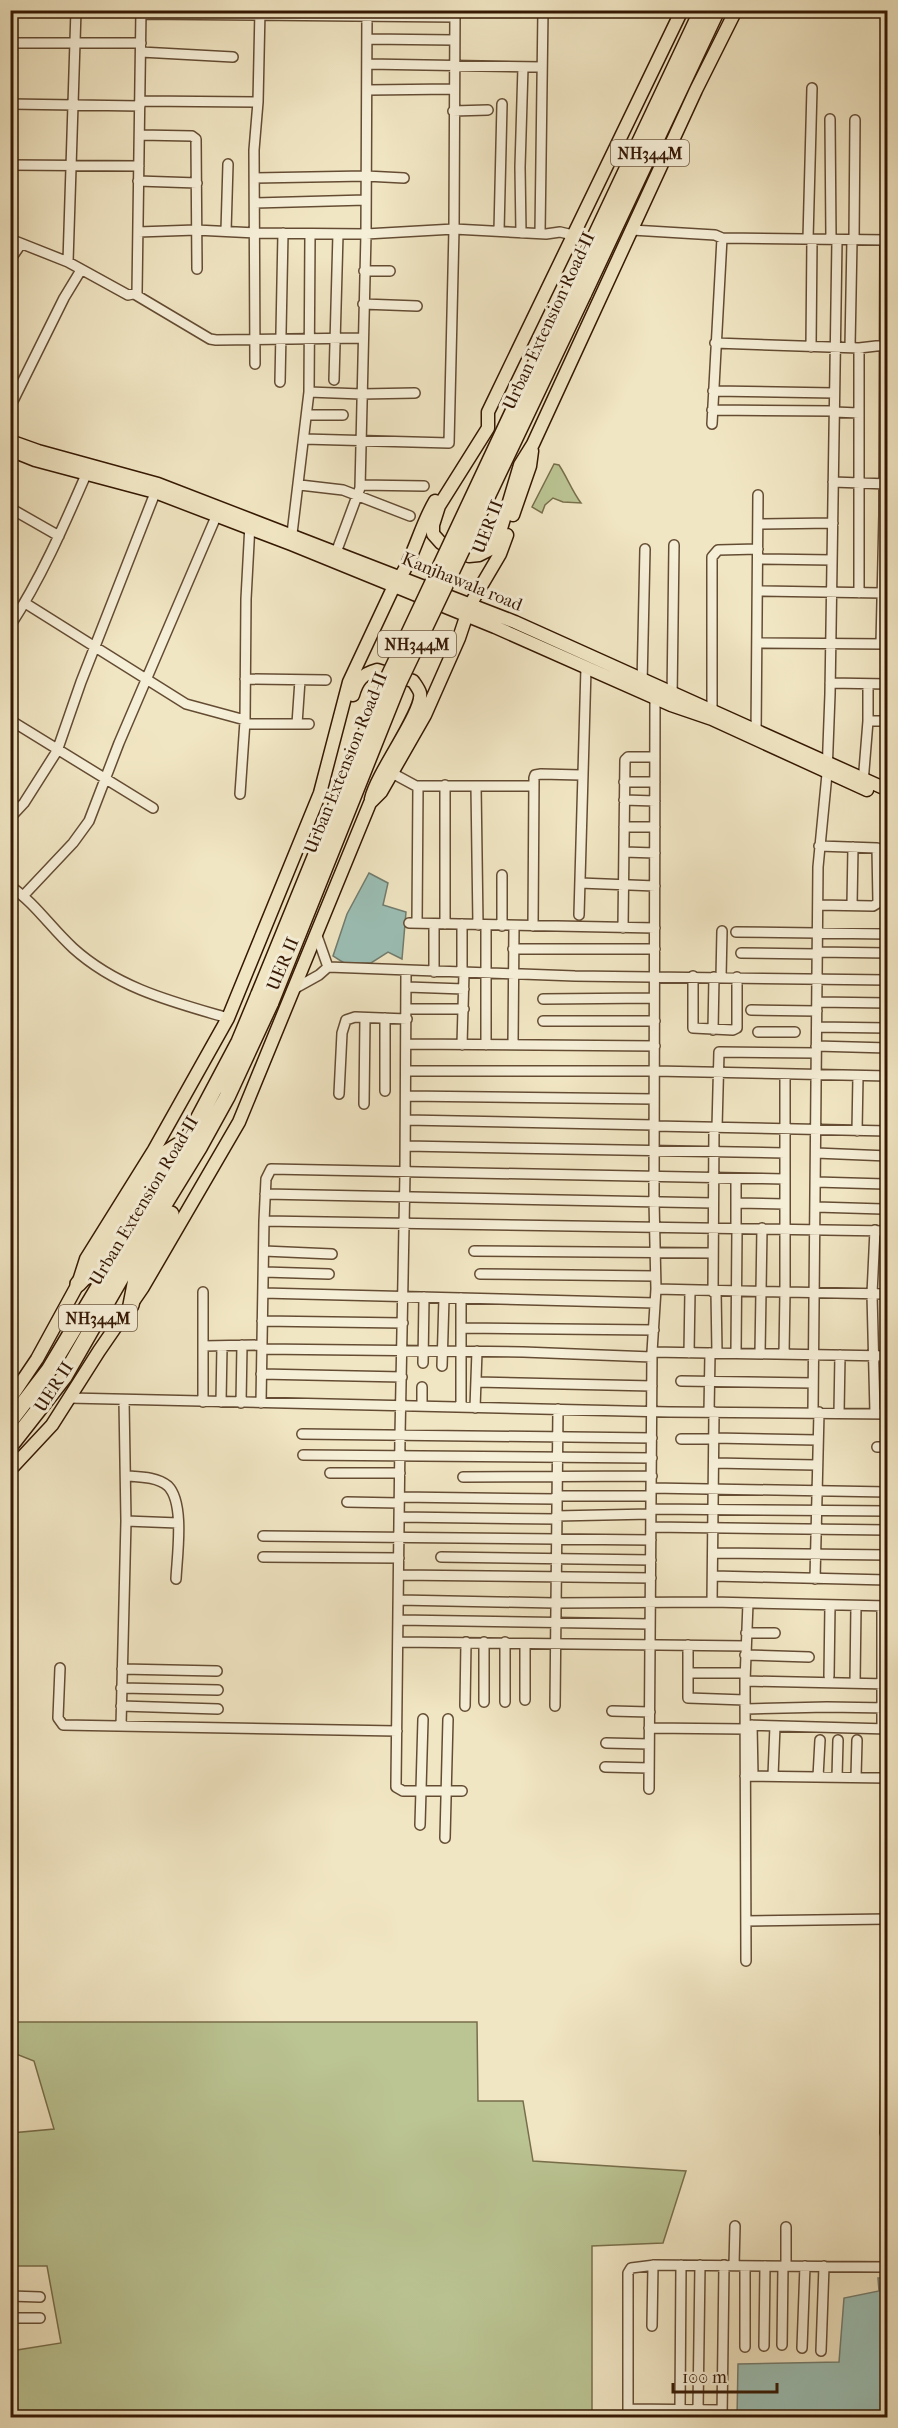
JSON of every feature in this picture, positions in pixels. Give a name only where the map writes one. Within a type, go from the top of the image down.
[{"type":"highway","name":"Urban Extension Road-II","points":[[577,291],[702,10]]},
{"type":"highway","name":"Urban Extension Road-II","points":[[12,1445],[64,1377],[146,1234],[194,1143],[239,1042],[265,998],[389,676],[717,10]]},
{"type":"highway","name":"Urban Extension Road-II","points":[[10,1421],[49,1370],[194,1143]]},
{"type":"highway","points":[[78,1284],[98,1263],[166,1153],[194,1143],[193,1176],[136,1278],[131,1305]]},
{"type":"main road","points":[[682,10],[488,412],[488,428],[439,506],[433,525],[433,534],[441,543],[470,556],[489,550],[497,542],[520,465],[532,444],[735,10]]},
{"type":"main road","name":"UER II","points":[[10,1399],[37,1359],[78,1284],[86,1259],[154,1150],[228,1018],[320,793],[349,682],[398,582],[425,518],[488,412]]},
{"type":"main road","name":"Kanjhawala road","points":[[10,441],[88,470]]},
{"type":"main road","name":"UER II","points":[[15,1466],[52,1425],[131,1305],[239,1122],[370,803],[381,792],[425,715],[459,638],[468,610],[500,554],[530,466],[532,444]]},
{"type":"main road","name":"Kanjhawala road","points":[[10,450],[157,488],[219,511],[468,610],[586,668],[642,685],[655,698],[672,699]]},
{"type":"main road","name":"Kanjhawala road","points":[[468,610],[515,622],[642,685],[863,784],[888,798]]},
{"type":"main road","points":[[320,793],[331,771],[357,684],[362,676],[377,670],[412,681],[420,692],[414,717],[384,766],[370,803]]},
{"type":"main road","name":"Kanjhawala road","points":[[863,784],[888,790]]},
{"type":"street","points":[[68,262],[76,10]]},
{"type":"street","points":[[540,233],[543,10]]},
{"type":"street","points":[[136,295],[141,12],[455,14],[454,229],[449,443],[304,439]]},
{"type":"street","points":[[255,364],[255,178],[260,12]]},
{"type":"street","points":[[334,556],[359,496],[360,485],[368,13]]},
{"type":"street","points":[[368,39],[454,40]]},
{"type":"street","points":[[10,43],[75,43],[233,57]]},
{"type":"street","points":[[368,64],[542,67]]},
{"type":"street","points":[[521,233],[520,129],[523,67]]},
{"type":"street","points":[[811,347],[812,88]]},
{"type":"street","points":[[368,90],[453,89]]},
{"type":"street","points":[[10,104],[258,102]]},
{"type":"street","points":[[499,231],[502,104]]},
{"type":"street","points":[[453,111],[488,110]]},
{"type":"street","points":[[815,1579],[817,1440],[813,1383],[816,1230],[816,979],[819,846],[827,769],[831,683],[835,347],[830,119]]},
{"type":"street","points":[[855,120],[853,240],[859,413],[859,593]]},
{"type":"street","points":[[501,129],[520,129]]},
{"type":"street","points":[[140,135],[195,137],[197,269]]},
{"type":"street","points":[[226,231],[228,164]]},
{"type":"street","points":[[10,165],[139,166]]},
{"type":"street","points":[[500,167],[520,168]]},
{"type":"street","points":[[255,178],[366,176],[404,178]]},
{"type":"street","points":[[138,181],[197,183]]},
{"type":"street","points":[[255,202],[366,200]]},
{"type":"street","points":[[138,232],[196,230],[366,234],[454,229],[521,233],[560,232],[573,235]]},
{"type":"street","points":[[632,230],[722,238],[886,240],[886,484],[882,593],[884,644],[758,643]]},
{"type":"street","points":[[280,382],[284,233]]},
{"type":"street","points":[[291,540],[300,485],[309,392],[310,234]]},
{"type":"street","points":[[334,380],[338,234]]},
{"type":"street","points":[[10,238],[68,262],[128,295],[136,295],[210,339],[362,338]]},
{"type":"street","points":[[712,424],[714,343],[722,238]]},
{"type":"street","points":[[10,260],[21,244]]},
{"type":"street","points":[[10,406],[64,298],[81,270]]},
{"type":"street","points":[[364,272],[390,271]]},
{"type":"street","points":[[363,304],[417,306]]},
{"type":"street","points":[[714,343],[811,347],[885,345]]},
{"type":"street","points":[[713,391],[834,393]]},
{"type":"street","points":[[309,392],[415,393]]},
{"type":"street","points":[[712,410],[859,413]]},
{"type":"street","points":[[307,415],[343,415]]},
{"type":"street","points":[[10,626],[25,603],[59,536],[88,470]]},
{"type":"street","points":[[833,482],[886,484]]},
{"type":"street","points":[[300,485],[331,487],[410,516]]},
{"type":"street","points":[[360,485],[424,486]]},
{"type":"street","points":[[10,818],[24,803],[57,751],[157,488]]},
{"type":"street","points":[[756,736],[758,495]]},
{"type":"street","points":[[10,508],[59,536]]},
{"type":"street","points":[[24,895],[85,828],[93,813],[219,511]]},
{"type":"street","points":[[240,794],[245,722],[250,523]]},
{"type":"street","points":[[758,524],[833,523]]},
{"type":"street","points":[[672,699],[674,545]]},
{"type":"street","points":[[642,685],[645,549]]},
{"type":"street","points":[[712,715],[713,554],[718,550],[832,560]]},
{"type":"street","points":[[758,591],[882,593]]},
{"type":"street","points":[[25,603],[186,704],[245,722],[309,724]]},
{"type":"street","points":[[579,915],[581,775],[586,668]]},
{"type":"street","points":[[245,679],[326,680]]},
{"type":"street","points":[[297,724],[300,680]]},
{"type":"street","points":[[831,683],[888,684]]},
{"type":"street","points":[[863,784],[868,721],[868,684]]},
{"type":"street","points":[[649,1789],[652,1355],[656,1289],[654,1200],[655,698]]},
{"type":"street","points":[[10,720],[153,808]]},
{"type":"street","points":[[868,721],[888,721]]},
{"type":"street","points":[[622,928],[626,757],[655,757]]},
{"type":"street","points":[[392,772],[418,786],[534,786]]},
{"type":"street","points":[[533,926],[535,776],[581,775]]},
{"type":"street","points":[[624,782],[655,782]]},
{"type":"street","points":[[444,924],[445,785]]},
{"type":"street","points":[[418,786],[413,923],[655,928]]},
{"type":"street","points":[[476,786],[486,973],[486,1045]]},
{"type":"street","points":[[624,800],[655,801]]},
{"type":"street","points":[[624,827],[655,827]]},
{"type":"street","points":[[818,904],[873,906],[878,903],[878,850],[819,846]]},
{"type":"street","points":[[852,905],[853,847]]},
{"type":"street","points":[[624,852],[655,853]]},
{"type":"street","points":[[502,875],[502,926]]},
{"type":"street","points":[[580,883],[655,886]]},
{"type":"street","points":[[10,886],[24,895],[73,948],[126,985],[153,996],[228,1018]]},
{"type":"street","points":[[434,924],[434,972]]},
{"type":"street","points":[[462,924],[464,989],[462,1045]]},
{"type":"street","points":[[513,1044],[514,926]]},
{"type":"street","points":[[713,1030],[723,931]]},
{"type":"street","points":[[736,932],[888,934]]},
{"type":"street","points":[[316,933],[320,950],[328,967]]},
{"type":"street","points":[[513,948],[655,949]]},
{"type":"street","points":[[741,953],[888,953]]},
{"type":"street","points":[[292,990],[319,975],[328,967],[463,973],[888,980]]},
{"type":"street","points":[[406,970],[406,1146],[403,1350],[399,1436],[396,1787],[403,1791],[462,1791]]},
{"type":"street","points":[[693,976],[693,1028],[713,1030],[736,1028],[737,977]]},
{"type":"street","points":[[407,987],[464,989]]},
{"type":"street","points":[[543,999],[654,998]]},
{"type":"street","points":[[751,1010],[778,1011],[817,1006],[888,1003]]},
{"type":"street","points":[[339,1094],[344,1024],[350,1018],[385,1018],[464,1009]]},
{"type":"street","points":[[778,1011],[778,1032]]},
{"type":"street","points":[[364,1104],[365,1018]]},
{"type":"street","points":[[385,1018],[385,1091]]},
{"type":"street","points":[[543,1021],[655,1021]]},
{"type":"street","points":[[817,1027],[888,1028]]},
{"type":"street","points":[[758,1032],[795,1032]]},
{"type":"street","points":[[407,1044],[655,1046]]},
{"type":"street","points":[[712,1602],[714,1439],[710,1382],[713,1353],[712,1228],[718,1054],[721,1052],[888,1048]]},
{"type":"street","points":[[406,1071],[655,1071],[888,1076]]},
{"type":"street","points":[[784,1354],[785,1075]]},
{"type":"street","points":[[857,1131],[858,1076]]},
{"type":"street","points":[[406,1096],[654,1099]]},
{"type":"street","points":[[406,1120],[888,1131]]},
{"type":"street","points":[[406,1146],[785,1153]]},
{"type":"street","points":[[816,1153],[888,1156]]},
{"type":"street","points":[[261,1403],[265,1194],[267,1174],[271,1169],[785,1179]]},
{"type":"street","points":[[736,1179],[736,1353]]},
{"type":"street","points":[[816,1182],[885,1184]]},
{"type":"street","points":[[265,1194],[654,1200],[713,1203]]},
{"type":"street","points":[[736,1203],[785,1204]]},
{"type":"street","points":[[816,1207],[883,1209]]},
{"type":"street","points":[[264,1221],[888,1231]]},
{"type":"street","points":[[760,1353],[762,1228]]},
{"type":"street","points":[[875,1230],[873,1294],[875,1413]]},
{"type":"street","points":[[264,1251],[332,1254]]},
{"type":"street","points":[[474,1251],[713,1252]]},
{"type":"street","points":[[264,1272],[329,1274]]},
{"type":"street","points":[[480,1274],[655,1276]]},
{"type":"street","points":[[656,1289],[888,1294]]},
{"type":"street","points":[[689,1353],[690,1291]]},
{"type":"street","points":[[203,1292],[203,1402]]},
{"type":"street","points":[[263,1293],[655,1303]]},
{"type":"street","points":[[423,1297],[423,1363]]},
{"type":"street","points":[[442,1366],[444,1298]]},
{"type":"street","points":[[460,1407],[461,1298]]},
{"type":"street","points":[[262,1321],[403,1323]]},
{"type":"street","points":[[461,1328],[654,1330]]},
{"type":"street","points":[[241,1403],[242,1345]]},
{"type":"street","points":[[203,1346],[652,1355],[760,1353],[888,1356]]},
{"type":"street","points":[[221,1402],[222,1346]]},
{"type":"street","points":[[475,1408],[477,1352]]},
{"type":"street","points":[[839,1413],[840,1355]]},
{"type":"street","points":[[261,1374],[402,1377]]},
{"type":"street","points":[[681,1381],[813,1383]]},
{"type":"street","points":[[476,1383],[652,1386]]},
{"type":"street","points":[[422,1387],[422,1406]]},
{"type":"street","points":[[69,1398],[475,1408],[888,1414]]},
{"type":"street","points":[[120,1726],[127,1476],[124,1400]]},
{"type":"street","points":[[555,1706],[554,1623],[558,1409]]},
{"type":"street","points":[[302,1434],[652,1438]]},
{"type":"street","points":[[681,1439],[817,1440]]},
{"type":"street","points":[[12,1445],[15,1466]]},
{"type":"street","points":[[877,1447],[888,1447]]},
{"type":"street","points":[[303,1455],[556,1459],[652,1458]]},
{"type":"street","points":[[714,1463],[816,1465]]},
{"type":"street","points":[[330,1473],[400,1473]]},
{"type":"street","points":[[127,1476],[154,1479],[169,1488],[177,1502],[176,1579]]},
{"type":"street","points":[[463,1477],[652,1476]]},
{"type":"street","points":[[347,1502],[556,1498],[714,1489],[888,1492]]},
{"type":"street","points":[[399,1517],[556,1517],[713,1509],[888,1511]]},
{"type":"street","points":[[126,1521],[178,1523]]},
{"type":"street","points":[[651,1527],[888,1530]]},
{"type":"street","points":[[263,1536],[651,1540]]},
{"type":"street","points":[[713,1552],[888,1555]]},
{"type":"street","points":[[263,1557],[399,1558]]},
{"type":"street","points":[[441,1557],[651,1560]]},
{"type":"street","points":[[399,1575],[651,1578]]},
{"type":"street","points":[[713,1576],[888,1580]]},
{"type":"street","points":[[399,1600],[555,1603],[712,1602],[885,1606],[885,1729],[775,1726],[649,1728]]},
{"type":"street","points":[[746,1961],[749,1776],[745,1651],[748,1603]]},
{"type":"street","points":[[830,1605],[830,1676]]},
{"type":"street","points":[[855,1606],[855,1683]]},
{"type":"street","points":[[399,1620],[650,1624]]},
{"type":"street","points":[[746,1633],[775,1634]]},
{"type":"street","points":[[398,1642],[688,1645],[809,1657]]},
{"type":"street","points":[[465,1706],[466,1642]]},
{"type":"street","points":[[484,1642],[484,1702]]},
{"type":"street","points":[[505,1642],[505,1702]]},
{"type":"street","points":[[525,1644],[525,1700]]},
{"type":"street","points":[[688,1645],[689,1699],[745,1704],[885,1708]]},
{"type":"street","points":[[60,1668],[58,1713],[60,1723],[68,1726],[398,1731]]},
{"type":"street","points":[[122,1669],[216,1671]]},
{"type":"street","points":[[688,1672],[885,1684]]},
{"type":"street","points":[[121,1688],[218,1690]]},
{"type":"street","points":[[121,1706],[218,1709]]},
{"type":"street","points":[[612,1711],[650,1712]]},
{"type":"street","points":[[420,1825],[423,1719]]},
{"type":"street","points":[[445,1838],[448,1719]]},
{"type":"street","points":[[773,1776],[775,1726]]},
{"type":"street","points":[[818,1776],[820,1740]]},
{"type":"street","points":[[837,1777],[838,1740]]},
{"type":"street","points":[[856,1740],[856,1777]]},
{"type":"street","points":[[606,1743],[649,1744]]},
{"type":"street","points":[[605,1767],[649,1768]]},
{"type":"street","points":[[749,1776],[888,1778]]},
{"type":"street","points":[[746,1921],[888,1918]]},
{"type":"street","points":[[885,2133],[888,1991]]},
{"type":"street","points":[[735,2226],[729,2265],[722,2414],[680,2409],[628,2413],[628,2273],[636,2266],[729,2265],[888,2267]]},
{"type":"street","points":[[782,2345],[786,2227]]},
{"type":"street","points":[[652,2326],[653,2265]]},
{"type":"street","points":[[680,2409],[681,2265]]},
{"type":"street","points":[[698,2410],[700,2265]]},
{"type":"street","points":[[745,2266],[745,2348]]},
{"type":"street","points":[[764,2346],[765,2266]]},
{"type":"street","points":[[802,2348],[805,2266]]},
{"type":"street","points":[[821,2351],[824,2266]]},
{"type":"street","points":[[10,2296],[40,2297]]},
{"type":"street","points":[[10,2318],[40,2318]]},
{"type":"green space","points":[[554,464],[559,465],[581,503],[563,502],[553,498],[545,505],[542,513],[532,507]]},
{"type":"green space","points":[[11,2022],[477,2022],[478,2101],[523,2101],[533,2161],[686,2171],[663,2243],[592,2246],[592,2417],[19,2417],[11,2397],[11,2351],[61,2343],[47,2266],[11,2266],[11,2133],[54,2129],[34,2061],[11,2052]]},
{"type":"water","points":[[369,873],[388,883],[383,905],[406,912],[402,959],[388,952],[371,963],[344,963],[333,956],[347,914]]},
{"type":"water","points":[[878,2278],[887,2278],[887,2417],[737,2417],[738,2364],[839,2362],[844,2298],[879,2291]]}]
